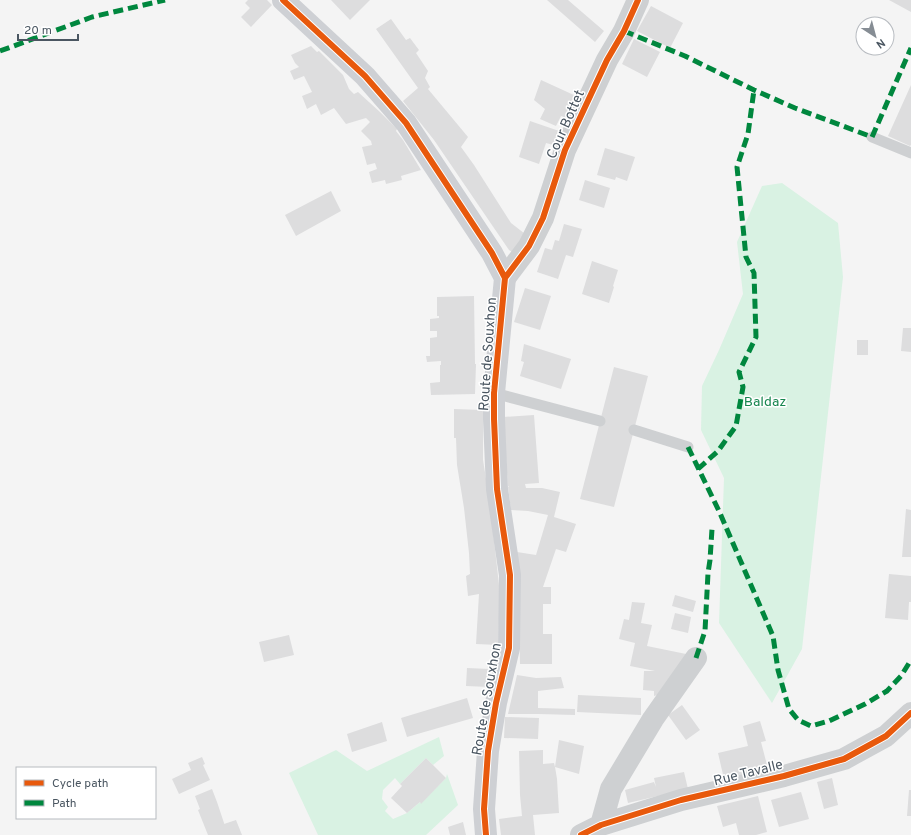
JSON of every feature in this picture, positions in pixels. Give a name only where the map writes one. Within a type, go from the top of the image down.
[{"type":"street","name":"Route de Souxhon","points":[[283,0],[365,76],[406,123],[492,253],[504,278],[494,393],[494,420],[497,489],[510,575],[509,648],[496,703],[488,751],[484,809],[486,835]]},
{"type":"street","name":"Cour Bottet","points":[[504,278],[529,246],[543,218],[565,150],[607,60],[624,31],[638,0]]},
{"type":"street","points":[[601,825],[611,789],[653,718],[696,658]]},
{"type":"street","name":"Rue Tavalle","points":[[581,835],[601,825],[681,800],[784,776],[844,759],[886,736],[911,713]]},
{"type":"lane","points":[[872,137],[911,153]]},
{"type":"lane","points":[[494,393],[600,421]]},
{"type":"lane","points":[[634,430],[688,447]]},
{"type":"green space","name":"Baldaz","points":[[782,183],[838,223],[843,277],[802,649],[772,703],[719,623],[724,478],[701,430],[702,386],[743,294],[737,242],[762,186]]},
{"type":"green space","points":[[439,737],[444,756],[433,765],[426,758],[400,784],[395,778],[383,790],[382,799],[388,807],[385,811],[393,819],[407,813],[420,802],[421,803],[446,778],[447,774],[458,805],[426,835],[318,835],[289,773],[336,750],[367,771]]},
{"type":"building","points":[[248,0],[267,0],[272,5],[251,27],[241,17],[250,8],[245,3]]},
{"type":"building","points":[[331,0],[370,0],[350,20]]},
{"type":"building","points":[[547,0],[568,0],[604,31],[595,42]]},
{"type":"building","points":[[889,0],[911,0],[911,12]]},
{"type":"building","points":[[651,6],[683,23],[670,48],[637,31]]},
{"type":"building","points":[[391,19],[406,40],[410,38],[419,50],[416,53],[428,71],[425,78],[430,87],[428,89],[468,137],[461,147],[511,223],[529,237],[517,255],[509,250],[434,140],[403,101],[418,88],[376,29]]},
{"type":"building","points":[[634,39],[660,52],[647,77],[622,64]]},
{"type":"building","points":[[311,46],[317,52],[319,51],[343,75],[349,89],[354,94],[358,92],[397,129],[396,131],[421,170],[401,176],[402,180],[386,184],[385,180],[372,183],[369,172],[377,169],[375,163],[367,165],[362,147],[372,145],[371,141],[361,131],[370,122],[366,118],[346,124],[334,108],[321,115],[316,104],[307,109],[302,96],[312,92],[304,76],[294,80],[290,71],[299,67],[291,55]]},
{"type":"building","points":[[541,80],[576,96],[567,118],[561,116],[556,126],[540,119],[545,109],[534,100]]},
{"type":"building","points":[[911,85],[911,145],[910,146],[888,136]]},
{"type":"building","points":[[530,121],[562,132],[557,146],[546,143],[539,164],[519,157]]},
{"type":"building","points":[[605,148],[635,157],[627,181],[616,177],[615,180],[597,175]]},
{"type":"building","points":[[585,180],[610,188],[604,208],[579,200]]},
{"type":"building","points":[[331,191],[341,211],[296,236],[285,215]]},
{"type":"building","points":[[564,224],[582,229],[573,257],[566,255],[558,279],[537,272],[545,248],[552,250],[555,240],[559,241]]},
{"type":"building","points":[[592,261],[618,270],[609,303],[582,294]]},
{"type":"building","points":[[525,288],[551,296],[540,330],[514,322]]},
{"type":"building","points":[[474,296],[476,364],[475,394],[431,395],[430,383],[440,382],[441,361],[427,362],[426,356],[430,356],[430,338],[437,337],[437,331],[430,331],[430,319],[439,318],[439,316],[437,316],[437,297]]},
{"type":"building","points":[[903,328],[911,328],[911,352],[901,351]]},
{"type":"building","points":[[857,340],[868,340],[868,355],[857,355]]},
{"type":"building","points":[[524,344],[571,359],[561,389],[520,376],[524,362],[521,361]]},
{"type":"building","points":[[614,367],[648,376],[614,507],[580,499]]},
{"type":"building","points":[[454,409],[483,410],[483,460],[490,504],[500,594],[498,645],[476,644],[479,594],[468,596],[466,576],[470,574],[469,553],[457,465],[456,438],[454,438]]},
{"type":"building","points":[[534,415],[539,483],[525,484],[526,488],[542,488],[560,492],[554,517],[576,524],[566,552],[556,549],[543,587],[551,587],[551,604],[543,604],[543,634],[552,634],[552,664],[520,664],[517,552],[536,555],[548,515],[528,511],[511,510],[503,417]]},
{"type":"building","points":[[906,509],[911,510],[911,557],[902,557]]},
{"type":"building","points":[[889,574],[911,576],[911,602],[909,602],[908,620],[885,618]]},
{"type":"building","points":[[675,595],[696,601],[693,612],[672,606]]},
{"type":"building","points":[[632,602],[645,603],[641,623],[652,625],[647,646],[691,655],[662,694],[654,696],[654,691],[643,690],[644,671],[655,671],[630,666],[635,643],[619,639],[624,619],[629,620]]},
{"type":"building","points":[[675,613],[691,617],[688,633],[671,629]]},
{"type":"building","points":[[289,635],[294,655],[264,662],[259,642]]},
{"type":"building","points":[[467,668],[490,669],[489,687],[466,686]]},
{"type":"building","points":[[517,675],[536,678],[561,677],[564,688],[538,691],[538,708],[575,709],[575,715],[508,714]]},
{"type":"building","points":[[578,695],[641,698],[641,715],[577,712]]},
{"type":"building","points":[[467,698],[473,718],[407,737],[401,718]]},
{"type":"building","points":[[682,705],[700,730],[686,740],[668,715]]},
{"type":"building","points":[[505,717],[539,718],[538,739],[504,738]]},
{"type":"building","points":[[760,721],[766,741],[761,742],[768,769],[724,779],[718,753],[748,746],[743,726]]},
{"type":"building","points":[[382,722],[387,741],[352,752],[347,734]]},
{"type":"building","points":[[559,740],[584,746],[579,774],[555,767]]},
{"type":"building","points":[[543,750],[543,764],[554,763],[557,779],[559,813],[533,815],[535,835],[501,835],[499,819],[522,816],[519,751]]},
{"type":"building","points":[[202,757],[205,764],[203,765],[210,780],[179,794],[172,779],[191,770],[188,763]]},
{"type":"building","points":[[426,758],[446,778],[421,804],[420,802],[407,813],[391,798],[402,786],[400,784]]},
{"type":"building","points":[[684,772],[688,789],[628,803],[625,790],[654,782],[656,787],[654,778]]},
{"type":"building","points":[[832,778],[838,805],[824,809],[817,782]]},
{"type":"building","points":[[212,789],[228,835],[208,835],[198,810],[200,809],[195,796]]},
{"type":"building","points":[[909,790],[911,790],[911,816],[907,816]]},
{"type":"building","points":[[801,792],[809,819],[779,827],[771,800]]},
{"type":"building","points":[[758,796],[767,832],[756,835],[739,835],[736,823],[723,827],[717,806]]},
{"type":"building","points":[[236,820],[242,835],[228,835],[224,824]]},
{"type":"building","points":[[463,822],[466,835],[450,835],[448,827]]},
{"type":"marked path","points":[[0,51],[92,17],[165,0]]},
{"type":"marked path","points":[[624,31],[685,56],[754,90],[795,108],[872,137],[911,48]]},
{"type":"marked path","points":[[698,469],[718,451],[736,426],[743,387],[739,372],[756,337],[754,273],[746,257],[737,167],[748,134],[754,90]]},
{"type":"marked path","points":[[688,447],[719,511],[773,636],[778,670],[789,709],[798,720],[811,726],[829,721],[865,704],[887,691],[901,676],[911,660]]},
{"type":"marked path","points":[[696,658],[705,631],[712,529]]},
{"type":"cycle path","points":[[283,0],[365,76],[406,123],[492,253],[505,278],[494,393],[494,419],[497,489],[510,575],[509,648],[496,703],[488,751],[484,809],[486,835]]},
{"type":"cycle path","points":[[505,278],[529,246],[543,218],[565,150],[607,60],[624,31],[638,0]]},
{"type":"cycle path","points":[[581,835],[601,825],[681,800],[784,776],[844,759],[886,736],[911,713]]}]
